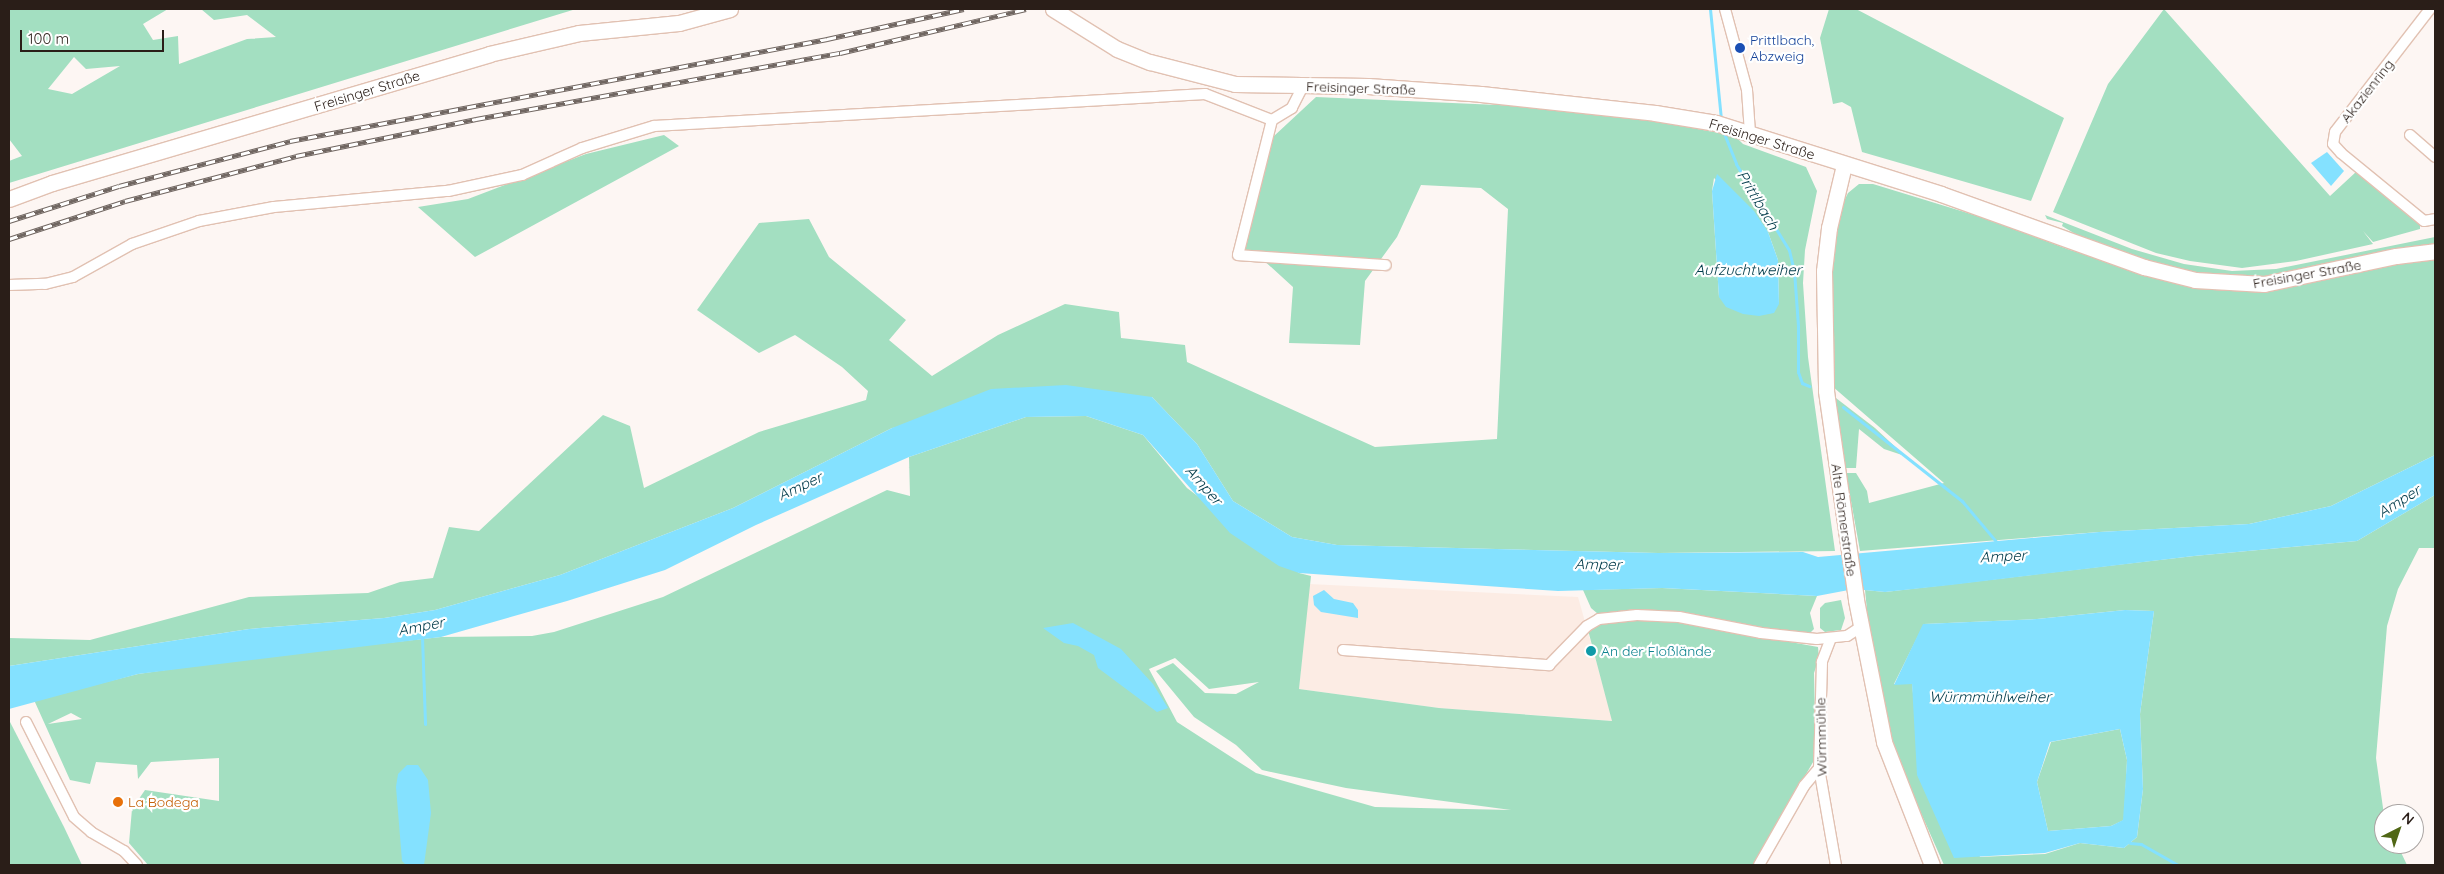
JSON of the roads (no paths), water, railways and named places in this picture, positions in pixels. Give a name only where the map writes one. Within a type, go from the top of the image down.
[{"type":"main road","name":"Freisinger Straße","points":[[9,199],[52,183],[488,54],[579,32],[679,23],[730,9]]},
{"type":"main road","name":"Freisinger Straße","points":[[1053,9],[1117,49],[1150,62],[1235,84],[1368,86],[1481,94],[1655,113],[1722,125],[1959,200],[2144,267],[2223,284],[2272,283],[2396,256],[2435,251]]},
{"type":"main road","name":"Alte Römerstraße","points":[[1844,165],[1829,228],[1822,326],[1826,390],[1856,600],[1884,742],[1932,865]]},
{"type":"street","points":[[1725,9],[1747,90],[1750,133]]},
{"type":"street","name":"Akazienring","points":[[2430,9],[2336,132],[2333,144],[2341,154],[2424,221],[2435,219]]},
{"type":"street","points":[[1303,86],[1292,108],[1272,120],[1238,255],[1386,265]]},
{"type":"street","points":[[9,284],[45,284],[73,277],[132,244],[199,221],[274,207],[448,191],[522,174],[582,148],[654,126],[1205,94],[1272,120]]},
{"type":"street","points":[[2410,135],[2435,158]]},
{"type":"street","points":[[1343,650],[1549,665],[1591,623],[1637,615],[1678,617],[1761,633],[1831,638],[1847,636],[1861,627]]},
{"type":"street","name":"Würmmühle","points":[[1831,638],[1822,662],[1818,768],[1836,865]]},
{"type":"street","points":[[26,722],[74,817],[91,832],[124,851],[137,865]]},
{"type":"street","points":[[1759,865],[1804,786],[1818,768]]},
{"type":"water","points":[[2327,152],[2344,171],[2331,186],[2311,163]]},
{"type":"water","name":"Aufzuchtweiher","points":[[1717,174],[1754,211],[1768,232],[1778,260],[1779,304],[1774,313],[1759,316],[1743,314],[1726,307],[1719,297],[1712,191]]},
{"type":"water","name":"Amper","points":[[1066,385],[1152,397],[1197,444],[1233,501],[1292,537],[1337,545],[1658,553],[1803,552],[1818,557],[2099,532],[2249,524],[2331,506],[2435,455],[2435,495],[2357,541],[2194,556],[1885,592],[1854,589],[1817,596],[1662,588],[1558,591],[1299,573],[1279,566],[1230,533],[1143,435],[1086,416],[1026,417],[909,457],[756,525],[665,570],[567,601],[441,637],[138,674],[9,709],[9,666],[249,629],[384,618],[435,610],[560,575],[733,508],[892,428],[991,389]]},
{"type":"water","points":[[1324,590],[1334,599],[1353,603],[1358,610],[1358,618],[1321,612],[1314,605],[1313,596]]},
{"type":"water","name":"Würmmühlweiher","points":[[2125,610],[2154,611],[2140,714],[2143,789],[2137,837],[2124,848],[2080,843],[2045,853],[1954,858],[1917,775],[1912,684],[1894,685],[1923,624],[2037,619]],"holes":[[[2120,729],[2127,760],[2123,820],[2111,826],[2048,831],[2037,782],[2050,742]]]},
{"type":"water","points":[[1073,623],[1121,649],[1153,684],[1168,708],[1157,712],[1098,668],[1094,655],[1078,646],[1064,643],[1043,628]]},
{"type":"water","points":[[407,765],[418,765],[428,780],[431,813],[424,865],[406,865],[402,861],[396,787],[398,774]]},
{"type":"waterway","name":"Prittlbach","points":[[1710,9],[1721,120]]},
{"type":"waterway","name":"Prittlbach","points":[[1723,131],[1736,164],[1789,250],[1794,271],[1798,326],[1798,372],[1802,383],[1809,386]]},
{"type":"waterway","name":"Prittlbach","points":[[1843,407],[1962,501],[1999,545]]},
{"type":"waterway","name":"Amper","points":[[422,637],[425,724]]},
{"type":"waterway","points":[[2130,843],[2141,844],[2178,865]]},
{"type":"railway","points":[[9,221],[119,186],[290,141],[827,39],[964,9]]},
{"type":"railway","points":[[9,239],[125,201],[296,156],[476,119],[840,53],[1026,9]]},
{"type":"place","name":"Prittlbach, Abzweig","points":[[1740,48]]},
{"type":"place","name":"An der Floßlände","points":[[1591,651]]},
{"type":"place","name":"La Bodega","points":[[118,802]]}]
